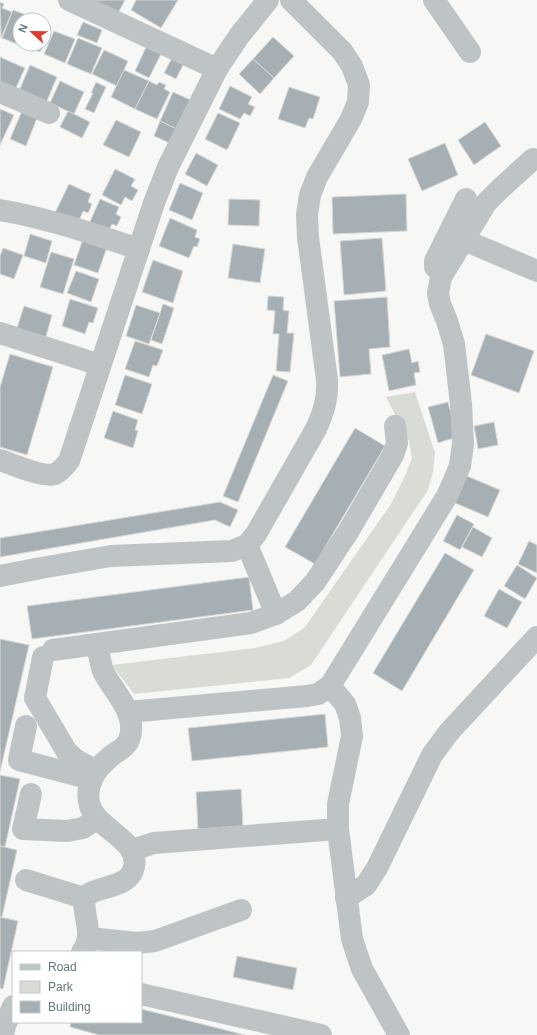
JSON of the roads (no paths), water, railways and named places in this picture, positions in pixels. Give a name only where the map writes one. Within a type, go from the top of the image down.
[{"type":"street","points":[[69,0],[217,69]]},
{"type":"street","points":[[0,460],[39,473],[53,475],[60,471],[69,461],[154,203],[168,168],[217,69],[239,36],[268,0]]},
{"type":"street","points":[[434,0],[470,52]]},
{"type":"street","points":[[0,576],[111,556],[232,551],[247,545],[256,534],[316,428],[324,411],[327,395],[308,237],[307,215],[310,195],[317,177],[351,119],[358,102],[360,85],[352,66],[342,51],[294,1]]},
{"type":"street","points":[[0,92],[49,113]]},
{"type":"street","points":[[128,712],[307,696],[318,694],[330,686],[447,496],[460,466],[463,444],[461,404],[454,344],[440,304],[438,293],[441,277],[486,203],[533,160]]},
{"type":"street","points":[[441,277],[434,270],[436,260],[466,199]]},
{"type":"street","points":[[0,210],[58,222],[139,248]]},
{"type":"street","points":[[464,240],[537,271]]},
{"type":"street","points":[[0,333],[100,365]]},
{"type":"street","points":[[94,775],[67,752],[35,698],[48,653],[97,644],[250,623],[276,614],[297,601],[315,582],[348,532],[393,455],[397,443],[395,426]]},
{"type":"street","points":[[247,545],[276,614]]},
{"type":"street","points":[[346,898],[366,885],[377,868],[432,755],[448,732],[537,637]]},
{"type":"street","points":[[97,644],[100,661],[104,671],[128,712],[131,725],[129,740],[120,750],[109,757],[94,775],[89,792],[90,805],[96,819],[132,850],[134,867],[129,876],[118,884],[90,892],[84,898],[85,945],[155,941],[241,910]]},
{"type":"street","points":[[330,686],[345,704],[350,718],[352,736],[338,804],[338,829],[352,939],[362,969],[399,1035]]},
{"type":"street","points":[[26,726],[19,760],[94,775]]},
{"type":"street","points":[[31,794],[23,829],[68,831],[82,828],[96,819]]},
{"type":"street","points":[[132,850],[154,843],[338,829]]},
{"type":"street","points":[[26,880],[84,898]]},
{"type":"street","points":[[142,994],[274,1023],[321,1035]]},
{"type":"street","points":[[3,1035],[12,1008]]}]
